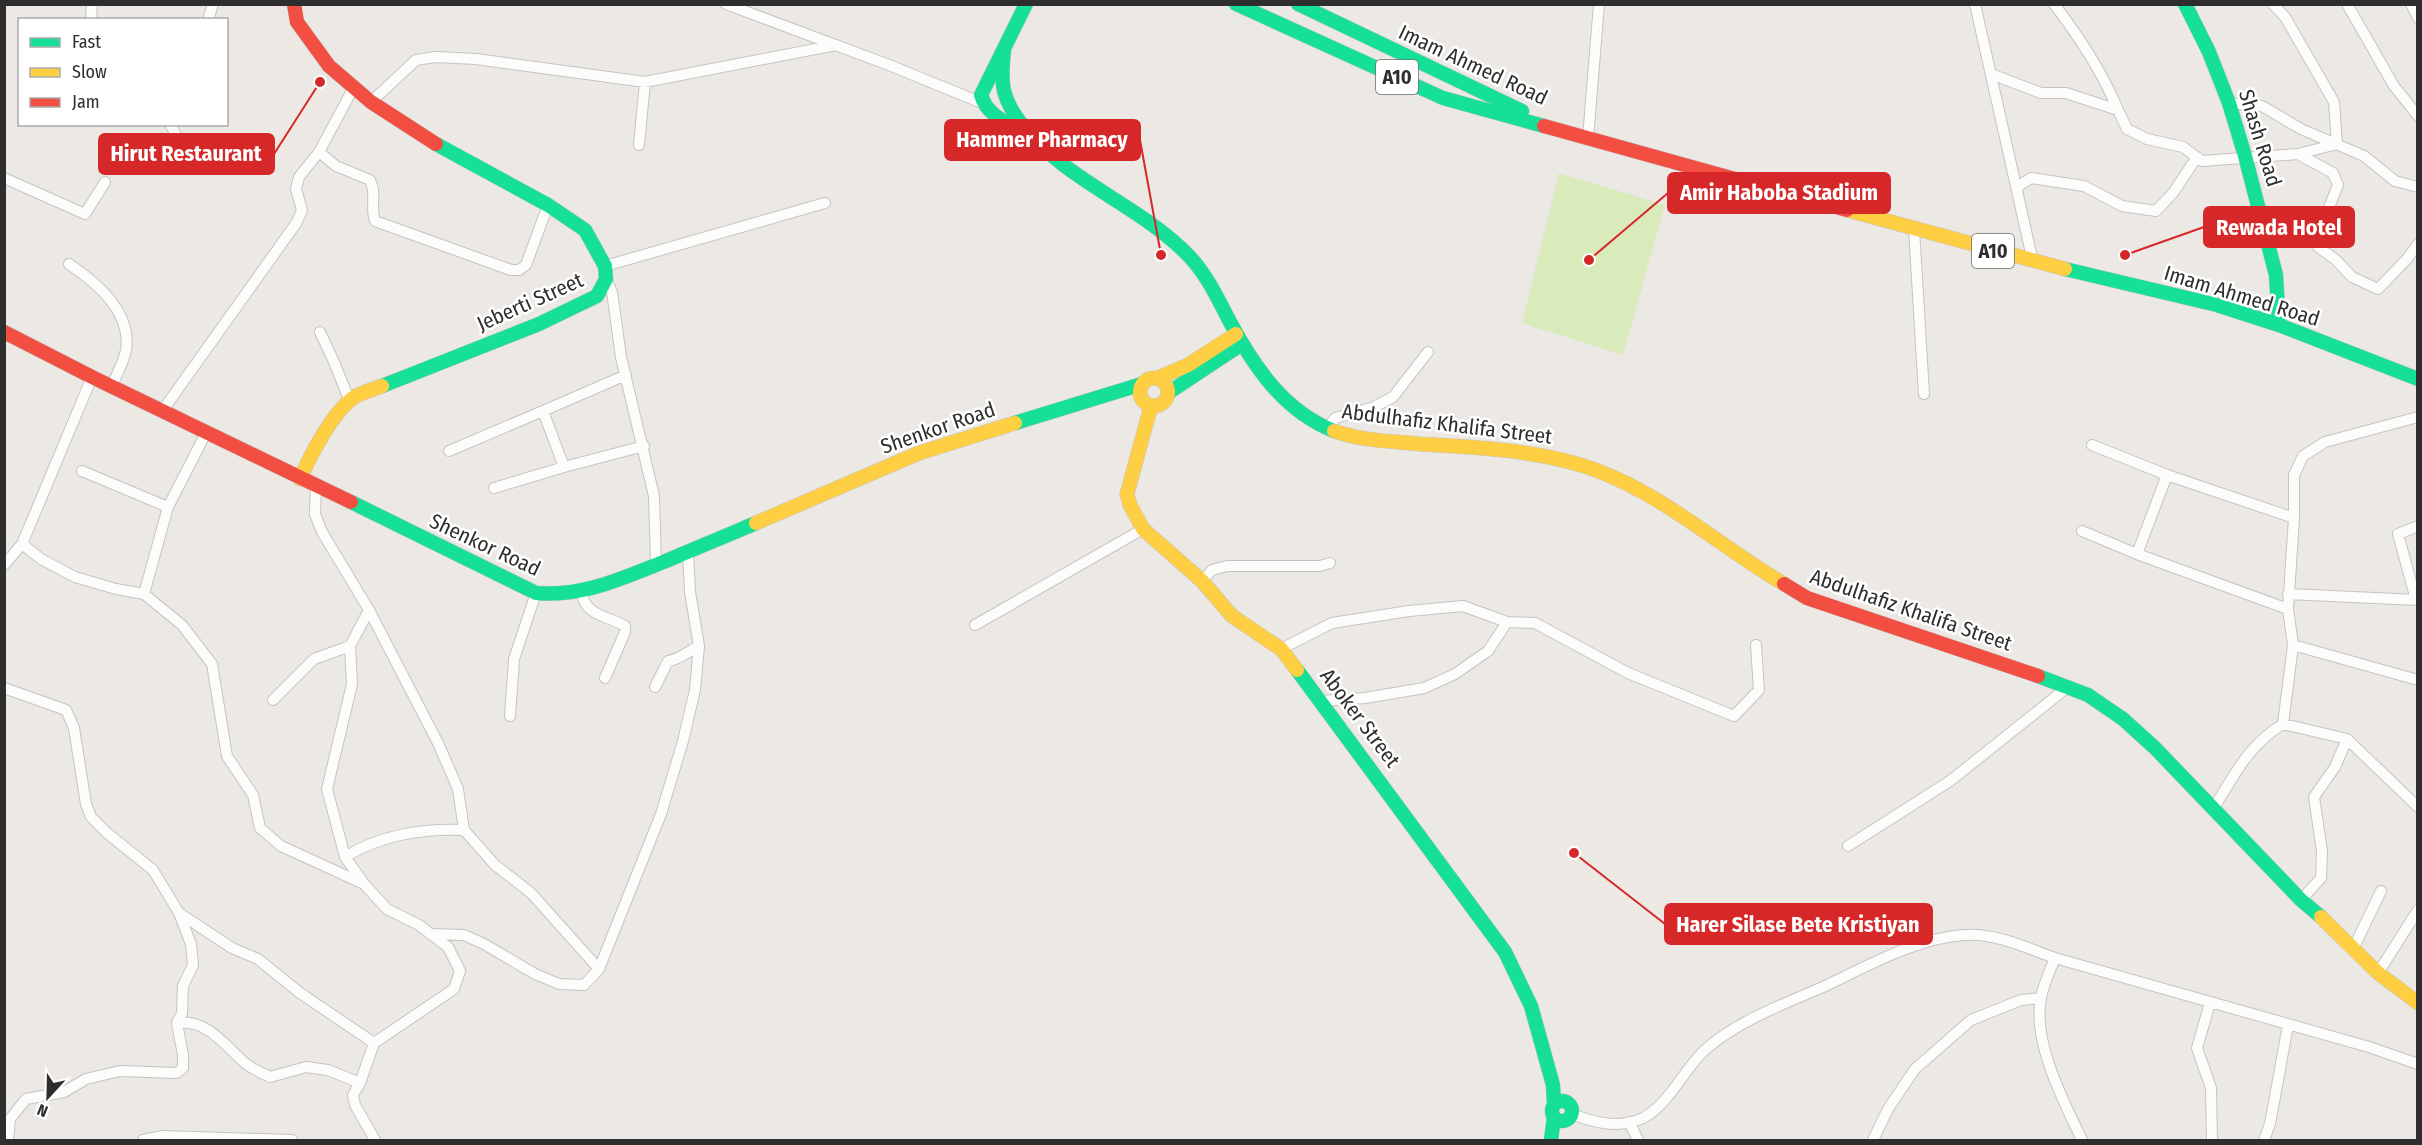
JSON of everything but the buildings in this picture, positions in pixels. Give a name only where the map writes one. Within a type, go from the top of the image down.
[{"type":"main road","name":"Jeberti Street","points":[[294,4],[297,22],[329,66],[371,102],[432,142],[548,205],[585,230],[606,272],[597,296],[539,324],[354,398],[334,417],[309,458],[300,478]]},
{"type":"main road","points":[[1026,4],[981,95],[982,103],[987,110],[1036,139]]},
{"type":"main road","name":"Imam Ahmed Road","points":[[1236,4],[1443,98],[2033,262],[2217,305],[2279,325],[2418,380]]},
{"type":"main road","name":"Imam Ahmed Road","points":[[1298,4],[1565,132]]},
{"type":"main road","name":"Shash Road","points":[[2185,4],[2209,52],[2229,103],[2245,156],[2276,275],[2279,325]]},
{"type":"main road","points":[[1004,51],[1002,77],[1008,106],[1036,139]]},
{"type":"main road","name":"Abdulhafiz Khalifa Street","points":[[1036,139],[1054,156],[1169,237],[1190,256],[1203,274],[1239,339],[1275,391],[1301,414],[1327,429],[1358,437],[1532,453],[1611,475],[1650,494],[1782,585],[1807,598],[2093,696],[2126,721],[2301,900],[2378,973],[2418,1003]]},
{"type":"main road","points":[[1217,354],[1223,325],[1223,310]]},
{"type":"main road","name":"Shenkor Road","points":[[4,332],[536,593],[551,596],[582,594],[604,587],[919,453],[1103,398],[1144,395],[1149,378],[1158,378],[1217,354]]},
{"type":"main road","points":[[1144,395],[1164,402],[1168,393],[1239,339]]},
{"type":"main road","points":[[1217,354],[1255,362]]},
{"type":"main road","points":[[1158,378],[1165,384],[1168,393]]},
{"type":"main road","name":"Aboker Street","points":[[1144,395],[1127,494],[1130,505],[1143,529],[1202,581],[1232,616],[1281,649],[1322,701],[1505,952],[1531,1006],[1562,1112]]},
{"type":"main road","points":[[1551,1138],[1562,1112]]},
{"type":"street","points":[[726,4],[982,103]]},
{"type":"street","points":[[1588,138],[1599,4]]},
{"type":"street","points":[[1975,4],[2033,262]]},
{"type":"street","points":[[2054,4],[2082,41],[2108,85],[2127,129],[2147,139],[2183,147],[2202,161],[2298,153],[2337,144]]},
{"type":"street","points":[[2273,4],[2285,17],[2334,102],[2337,144]]},
{"type":"street","points":[[2347,4],[2394,86],[2418,116]]},
{"type":"street","points":[[2411,4],[2418,18]]},
{"type":"street","points":[[371,102],[416,60],[436,57],[476,59],[645,82],[836,45]]},
{"type":"street","points":[[1991,74],[2041,93],[2066,93],[2118,110]]},
{"type":"street","points":[[639,145],[645,82]]},
{"type":"street","points":[[163,410],[297,222],[302,210],[296,189],[299,177],[319,152],[354,87]]},
{"type":"street","points":[[2229,103],[2262,106],[2301,129],[2364,156],[2395,181],[2418,187]]},
{"type":"street","points":[[171,126],[180,142]]},
{"type":"street","points":[[319,152],[336,166],[370,180],[374,193],[373,216],[375,221],[511,270],[519,270],[526,265],[548,205]]},
{"type":"street","points":[[2298,153],[2333,172],[2338,185],[2328,210],[2318,247],[2336,260],[2352,277],[2378,289],[2418,244]]},
{"type":"street","points":[[2017,188],[2031,178],[2084,186],[2122,206],[2156,211],[2173,193],[2197,157]]},
{"type":"street","points":[[4,178],[85,214],[105,182]]},
{"type":"street","points":[[656,563],[654,496],[626,375],[612,292],[606,272],[825,202]]},
{"type":"street","points":[[1914,229],[1924,394]]},
{"type":"street","points":[[69,264],[90,278],[107,294],[124,324],[126,350],[112,386]]},
{"type":"street","points":[[320,332],[350,402]]},
{"type":"street","points":[[1327,429],[1335,418],[1374,407],[1393,397],[1428,352]]},
{"type":"street","points":[[449,451],[626,375]]},
{"type":"street","points":[[4,565],[22,544],[92,377]]},
{"type":"street","points":[[543,411],[564,466]]},
{"type":"street","points":[[2283,724],[2293,645],[2288,594],[2294,518],[2294,475],[2303,456],[2325,442],[2418,417]]},
{"type":"street","points":[[144,594],[168,507],[207,431]]},
{"type":"street","points":[[2092,445],[2167,475],[2294,518]]},
{"type":"street","points":[[494,488],[564,466],[644,446]]},
{"type":"street","points":[[82,471],[168,507]]},
{"type":"street","points":[[2137,554],[2167,475]]},
{"type":"street","points":[[316,486],[315,514],[322,532],[369,610],[438,743],[458,789],[465,830],[495,865],[531,893],[599,969]]},
{"type":"street","points":[[2288,594],[2417,600],[2398,534],[2418,526]]},
{"type":"street","points":[[975,625],[1143,529]]},
{"type":"street","points":[[2082,531],[2137,554],[2288,609]]},
{"type":"street","points":[[22,544],[41,559],[75,577],[116,589],[144,594],[182,625],[212,664],[227,756],[253,795],[260,828],[281,846],[364,885]]},
{"type":"street","points":[[430,934],[464,935],[535,974],[559,984],[584,985],[599,969],[661,814],[683,741],[694,690],[699,646],[690,592],[688,552]]},
{"type":"street","points":[[1202,581],[1212,570],[1227,566],[1320,566],[1330,563]]},
{"type":"street","points":[[510,716],[514,659],[536,593]]},
{"type":"street","points":[[582,594],[584,603],[590,610],[625,626],[625,632],[605,678]]},
{"type":"street","points":[[1281,649],[1332,623],[1408,611],[1463,606],[1507,622],[1535,623],[1628,673],[1734,716],[1759,690],[1756,645]]},
{"type":"street","points":[[369,610],[350,646],[352,684],[327,789],[345,857],[364,885],[387,909],[419,925],[448,947],[460,971],[454,989],[374,1043],[360,1083],[353,1095],[355,1105],[375,1140]]},
{"type":"street","points":[[1322,701],[1365,698],[1424,688],[1455,674],[1488,651],[1507,622]]},
{"type":"street","points":[[2293,645],[2418,680]]},
{"type":"street","points":[[273,700],[314,659],[350,646]]},
{"type":"street","points":[[655,687],[668,661],[683,657],[688,651],[699,646]]},
{"type":"street","points":[[1848,846],[1950,781],[2069,686]]},
{"type":"street","points":[[4,688],[66,710],[74,728],[86,804],[91,817],[106,833],[153,870],[179,913],[191,944],[193,965],[183,986],[182,1013],[177,1023],[183,1068],[177,1073],[120,1071],[86,1079],[64,1092],[26,1099],[10,1119],[8,1140]]},
{"type":"street","points":[[2213,809],[2250,750],[2283,724],[2347,739],[2418,807]]},
{"type":"street","points":[[2301,900],[2321,878],[2322,851],[2314,797],[2335,768],[2347,739]]},
{"type":"street","points":[[345,857],[380,840],[436,829],[465,830]]},
{"type":"street","points":[[2353,949],[2381,891]]},
{"type":"street","points":[[2378,973],[2418,910]]},
{"type":"street","points":[[179,913],[232,948],[258,959],[300,993],[374,1043]]},
{"type":"street","points":[[1562,1112],[1592,1121],[1617,1124],[1644,1117],[1658,1106],[1707,1048],[1753,1019],[1919,943],[1964,934],[1986,936],[2210,1003],[2369,1047],[2418,1064]]},
{"type":"street","points":[[2055,958],[2041,998],[2040,1024],[2052,1079],[2082,1140]]},
{"type":"street","points":[[1873,1140],[1888,1110],[1915,1069],[1971,1020],[2021,1000],[2041,998]]},
{"type":"street","points":[[2210,1003],[2197,1048],[2211,1088],[2212,1140]]},
{"type":"street","points":[[177,1023],[184,1022],[205,1027],[246,1064],[270,1077],[306,1067],[328,1070],[360,1083]]},
{"type":"street","points":[[2264,1140],[2270,1124],[2288,1025]]},
{"type":"street","points":[[1629,1122],[1638,1140]]},
{"type":"street","points":[[143,1140],[163,1136],[292,1140]]},
{"type":"green space","points":[[1559,173],[1665,205],[1623,355],[1522,323]]},
{"type":"traffic: fast","points":[[1025,133],[993,114],[981,95],[1026,4]]},
{"type":"traffic: fast","points":[[1236,4],[1443,98],[1544,126]]},
{"type":"traffic: fast","points":[[1298,4],[1522,111]]},
{"type":"traffic: fast","points":[[2185,4],[2209,52],[2229,103],[2245,156],[2276,275],[2279,325]]},
{"type":"traffic: fast","points":[[1004,51],[1002,73],[1004,92],[1011,109],[1024,127],[1060,162],[1149,222],[1189,256],[1207,279],[1250,356],[1273,386],[1300,412],[1334,431]]},
{"type":"traffic: fast","points":[[382,386],[539,324],[597,296],[606,279],[605,266],[585,230],[548,205],[436,144]]},
{"type":"traffic: fast","points":[[2065,269],[2217,305],[2279,325],[2418,379]]},
{"type":"traffic: fast","points":[[1168,393],[1242,344]]},
{"type":"traffic: fast","points":[[1015,423],[1142,384]]},
{"type":"traffic: fast","points":[[351,502],[536,593],[570,592],[618,580],[756,523]]},
{"type":"traffic: fast","points":[[1297,670],[1505,952],[1531,1006],[1553,1085],[1554,1105]]},
{"type":"traffic: fast","points":[[2038,676],[2088,695],[2123,719],[2155,748],[2301,900],[2321,917]]},
{"type":"traffic: fast","points":[[1562,1101],[1569,1104],[1572,1111],[1569,1118],[1562,1121],[1555,1118],[1552,1111],[1555,1104],[1562,1101]]},
{"type":"traffic: fast","points":[[1551,1140],[1554,1117]]},
{"type":"traffic: slow","points":[[1847,210],[2065,269]]},
{"type":"traffic: slow","points":[[1158,378],[1188,365],[1236,334]]},
{"type":"traffic: slow","points":[[1154,378],[1164,382],[1168,392],[1164,402],[1154,406],[1144,402],[1140,392],[1144,382],[1154,378]]},
{"type":"traffic: slow","points":[[300,479],[316,446],[339,411],[356,396],[382,386]]},
{"type":"traffic: slow","points":[[1151,406],[1127,494],[1130,505],[1143,529],[1202,581],[1232,616],[1281,649],[1297,670]]},
{"type":"traffic: slow","points":[[756,523],[919,453],[1015,423]]},
{"type":"traffic: slow","points":[[1334,431],[1377,440],[1530,454],[1597,470],[1680,514],[1784,584]]},
{"type":"traffic: slow","points":[[2321,917],[2378,973],[2418,1003]]},
{"type":"traffic: jam","points":[[294,4],[297,22],[329,66],[371,102],[436,144]]},
{"type":"traffic: jam","points":[[1544,126],[1847,210]]},
{"type":"traffic: jam","points":[[4,332],[351,502]]},
{"type":"traffic: jam","points":[[1784,584],[1807,598],[2038,676]]},
{"type":"place","name":"Hirut Restaurant","points":[[320,82]]},
{"type":"place","name":"Hammer Pharmacy","points":[[1161,255]]},
{"type":"place","name":"Rewada Hotel","points":[[2125,255]]},
{"type":"place","name":"Amir Haboba Stadium","points":[[1589,260]]},
{"type":"place","name":"Harer Silase Bete Kristiyan","points":[[1574,853]]}]
